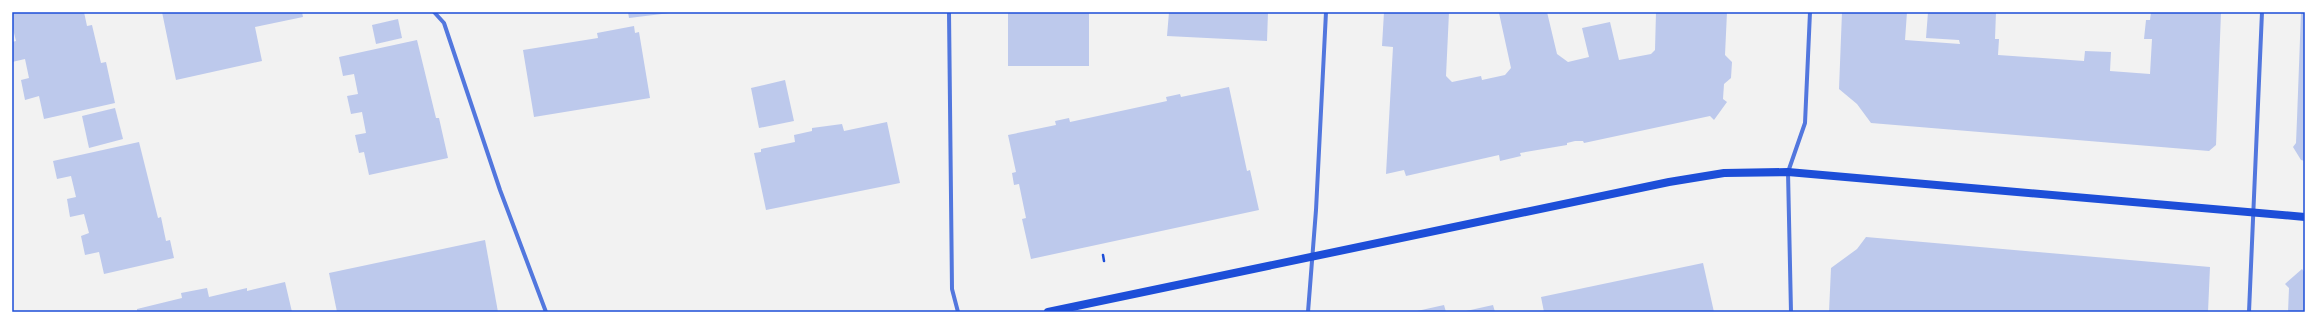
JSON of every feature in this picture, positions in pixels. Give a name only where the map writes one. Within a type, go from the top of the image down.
[{"type":"main road","points":[[1048,312],[1695,177],[1724,173],[1788,172],[2305,217]]},
{"type":"street","points":[[434,12],[444,23],[500,190],[546,312]]},
{"type":"street","points":[[949,12],[952,288],[958,312]]},
{"type":"street","points":[[1308,312],[1313,256],[1326,12]]},
{"type":"street","points":[[1791,312],[1788,172],[1805,123],[1810,12]]},
{"type":"street","points":[[2249,312],[2262,12]]},
{"type":"path","points":[[1103,255],[1104,261]]},
{"type":"building","points":[[12,12],[84,12],[87,26],[92,25],[101,63],[106,62],[115,103],[44,119],[39,96],[25,100],[21,80],[29,78],[25,59],[12,62],[12,42],[16,41],[12,25]]},
{"type":"building","points":[[162,12],[302,12],[303,17],[255,27],[262,61],[176,80]]},
{"type":"building","points":[[628,12],[670,12],[670,13],[629,18]]},
{"type":"building","points":[[1008,12],[1089,12],[1089,66],[1008,66]]},
{"type":"building","points":[[1169,12],[1268,12],[1267,41],[1167,36]]},
{"type":"building","points":[[1384,12],[1449,12],[1446,76],[1452,82],[1481,76],[1482,80],[1505,75],[1511,68],[1499,13],[1547,12],[1557,54],[1568,62],[1589,57],[1582,28],[1610,22],[1619,60],[1651,54],[1655,50],[1656,12],[1727,12],[1725,55],[1732,62],[1731,78],[1724,84],[1723,99],[1727,102],[1714,120],[1710,116],[1584,143],[1583,141],[1575,141],[1567,143],[1567,145],[1520,153],[1521,156],[1500,161],[1499,155],[1406,176],[1404,170],[1386,174],[1393,47],[1382,46]]},
{"type":"building","points":[[1842,12],[1907,12],[1905,40],[1960,44],[1959,40],[1926,38],[1928,12],[1996,12],[1995,39],[1999,39],[1998,55],[2084,61],[2085,51],[2111,52],[2110,71],[2150,74],[2152,39],[2144,39],[2146,20],[2150,20],[2151,12],[2221,12],[2216,145],[2209,151],[1871,123],[1857,104],[1839,89]]},
{"type":"building","points":[[2301,12],[2305,12],[2305,161],[2301,160],[2293,147],[2296,143]]},
{"type":"building","points":[[398,19],[402,38],[376,44],[372,25]]},
{"type":"building","points":[[634,26],[635,33],[639,32],[650,98],[534,117],[523,50],[598,38],[597,33]]},
{"type":"building","points":[[417,40],[436,118],[439,118],[448,158],[369,175],[364,152],[359,153],[355,135],[366,133],[362,112],[351,114],[347,96],[358,94],[354,74],[343,76],[339,57]]},
{"type":"building","points":[[785,80],[794,121],[759,128],[751,88]]},
{"type":"building","points":[[1229,87],[1247,171],[1250,170],[1259,210],[1031,259],[1022,219],[1026,218],[1019,184],[1014,185],[1012,173],[1016,172],[1008,135],[1056,125],[1055,121],[1069,118],[1070,122],[1167,101],[1166,97],[1180,94],[1181,97]]},
{"type":"building","points":[[115,108],[123,139],[89,148],[82,116]]},
{"type":"building","points":[[887,122],[900,183],[766,210],[754,153],[761,152],[761,149],[795,142],[794,135],[812,131],[812,128],[842,124],[844,131]]},
{"type":"building","points":[[139,142],[158,218],[161,217],[166,241],[170,240],[174,258],[104,274],[99,252],[85,255],[81,236],[89,233],[84,214],[70,217],[67,199],[76,197],[71,176],[57,179],[53,161]]},
{"type":"building","points":[[1866,237],[2210,267],[2208,312],[1829,312],[1831,268],[1857,249]]},
{"type":"building","points":[[485,240],[498,312],[337,312],[329,273]]},
{"type":"building","points":[[1703,263],[1714,312],[1544,312],[1541,297]]},
{"type":"building","points":[[2302,269],[2305,273],[2305,312],[2288,312],[2289,288],[2285,284]]},
{"type":"building","points":[[285,282],[292,312],[137,312],[137,309],[182,298],[181,293],[207,288],[209,297],[247,288],[247,291]]},
{"type":"building","points":[[1444,305],[1446,312],[1417,312],[1417,311]]},
{"type":"building","points":[[1493,305],[1495,312],[1466,312],[1466,311]]}]
